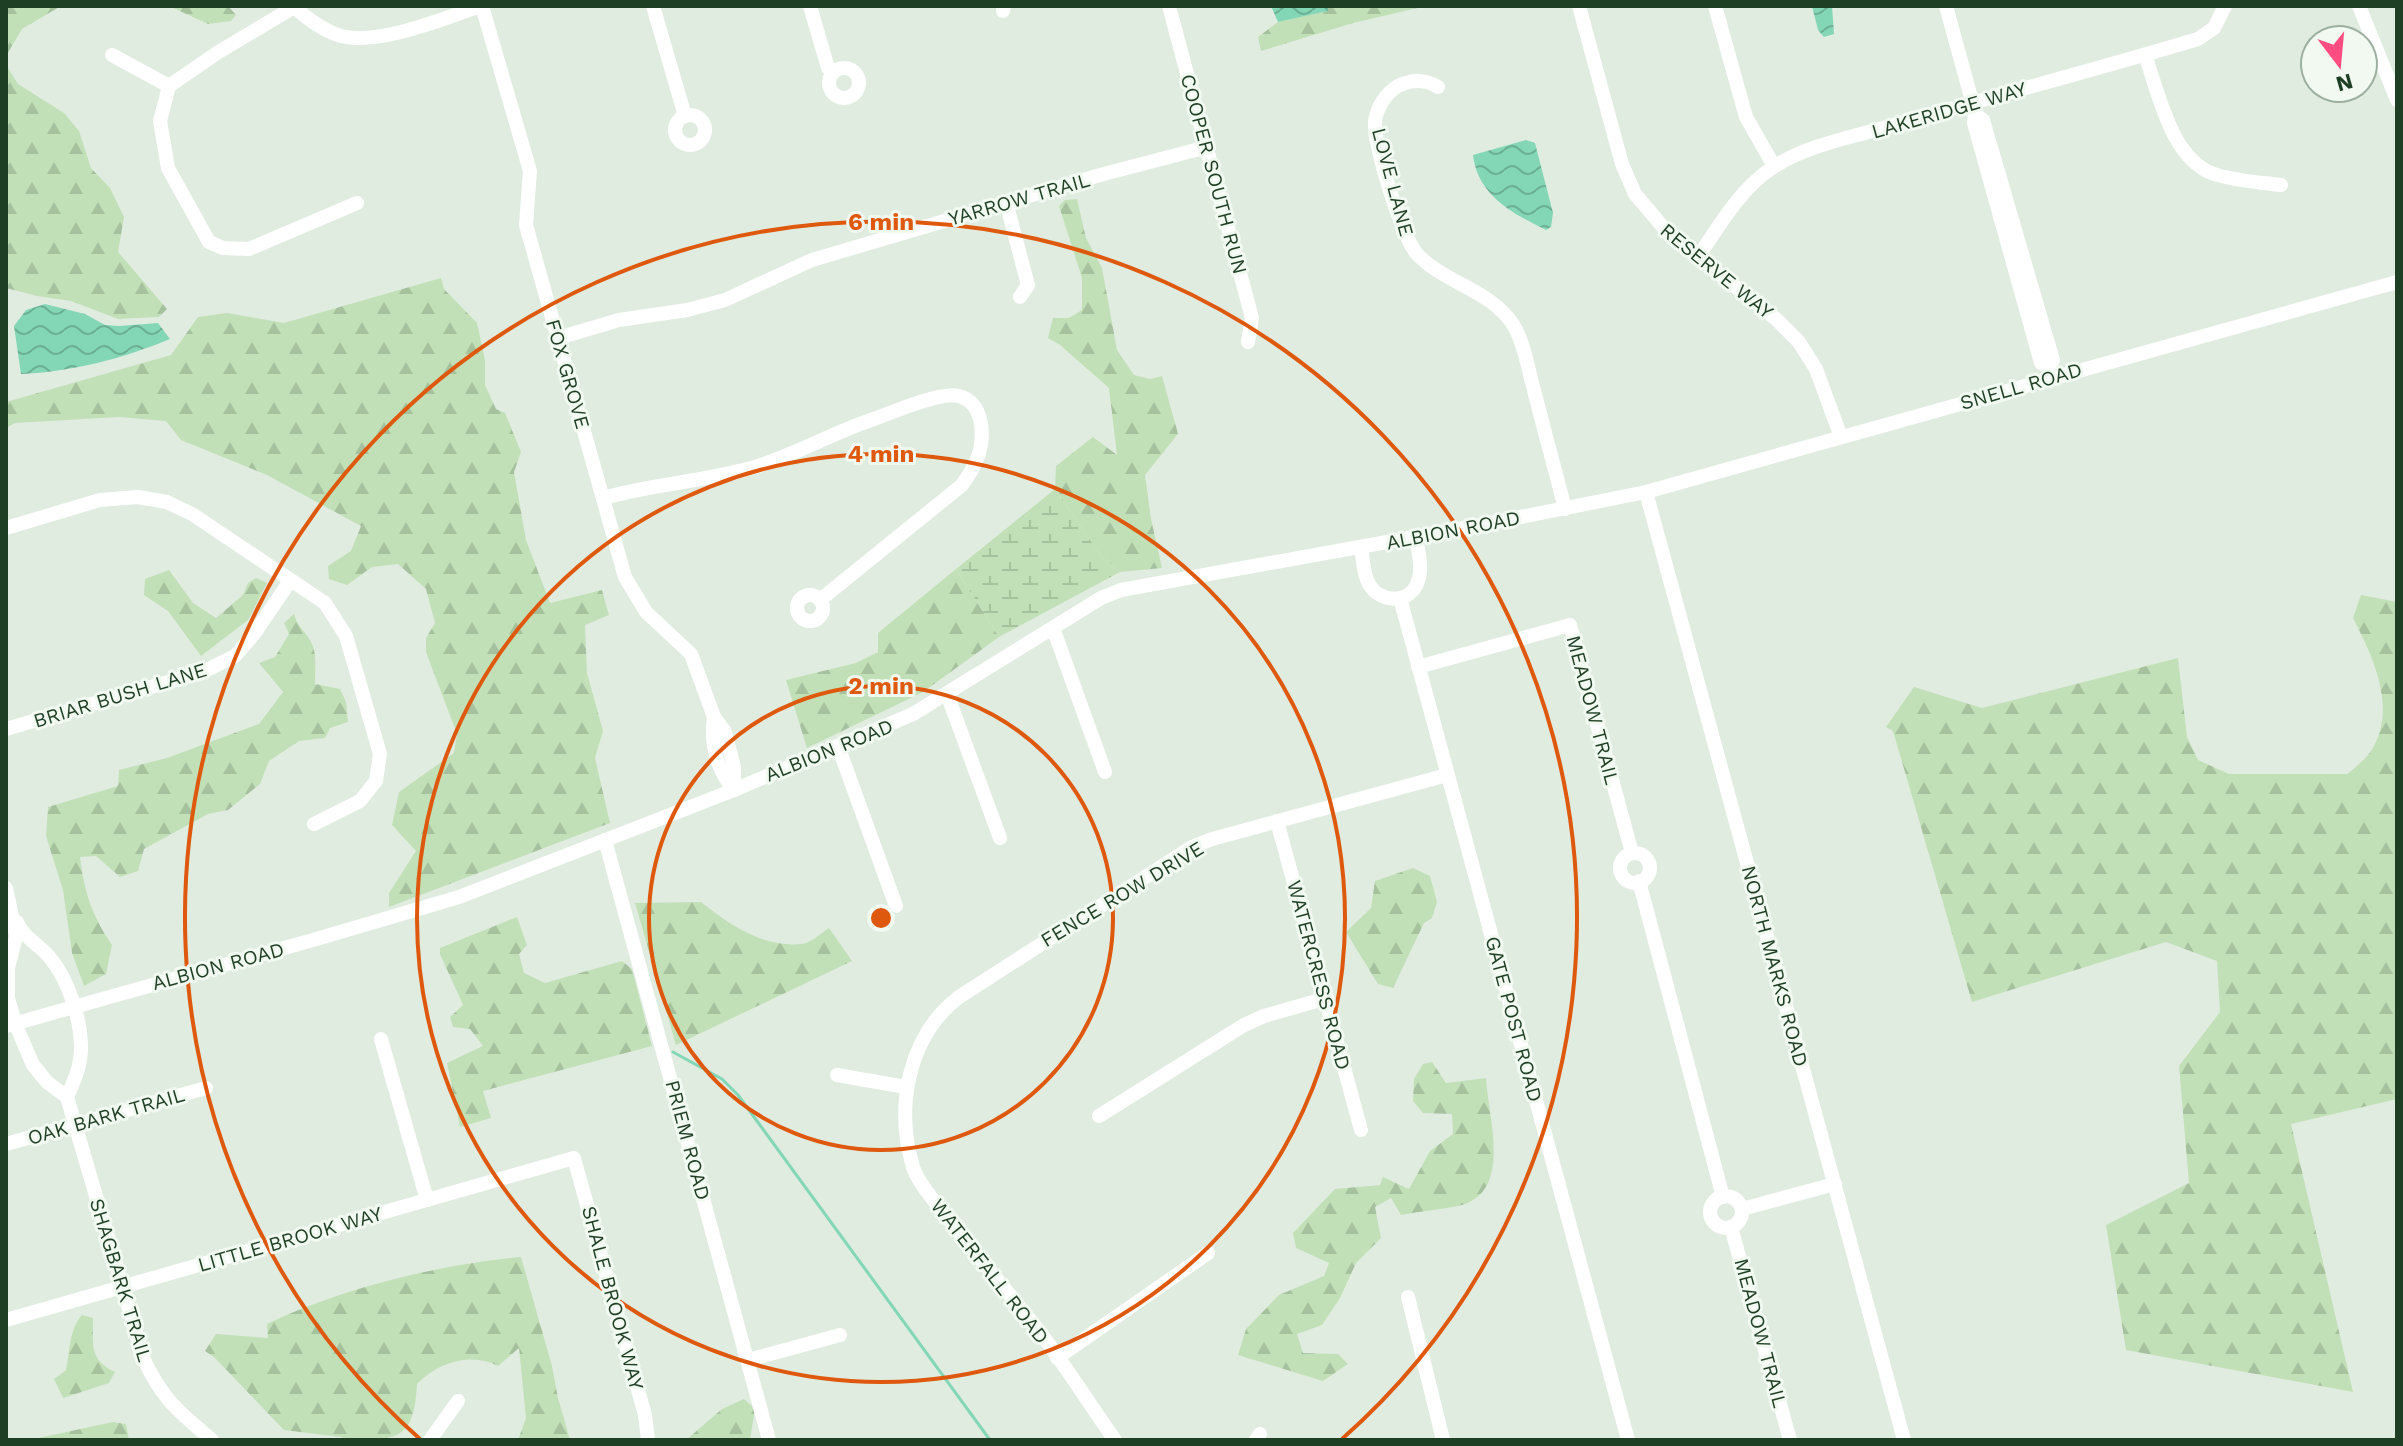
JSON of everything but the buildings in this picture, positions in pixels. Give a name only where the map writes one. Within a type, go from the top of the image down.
[{"type":"street","points":[[357,203],[249,249],[223,248],[209,242],[168,168],[160,121],[169,86],[293,7],[336,35],[362,39],[482,6]]},
{"type":"street","name":"FOX GROVE","points":[[482,6],[530,171],[526,225],[625,577],[646,612],[691,654],[714,717],[711,737],[720,774],[734,790]]},
{"type":"street","points":[[653,6],[685,116]]},
{"type":"street","points":[[810,6],[828,68],[833,73]]},
{"type":"street","name":"COOPER SOUTH RUN","points":[[1169,6],[1252,318],[1248,342]]},
{"type":"street","name":"RESERVE WAY","points":[[1579,6],[1630,185],[1653,219],[1784,326],[1799,342],[1816,369],[1841,437]]},
{"type":"street","points":[[1715,6],[1746,117],[1774,166]]},
{"type":"street","points":[[1946,6],[1974,109],[1974,123],[2041,363],[2050,372]]},
{"type":"street","name":"LAKERIDGE WAY","points":[[1698,257],[1743,195],[1774,166],[1815,149],[1974,109],[2204,36],[2218,23],[2225,6]]},
{"type":"street","points":[[2359,6],[2397,100]]},
{"type":"street","points":[[112,55],[169,86]]},
{"type":"street","points":[[2145,55],[2173,131],[2187,157],[2215,174],[2281,185]]},
{"type":"street","name":"LOVE LANE","points":[[1438,87],[1422,81],[1403,84],[1389,93],[1378,109],[1375,121],[1377,139],[1400,221],[1409,242],[1426,262],[1493,303],[1515,329],[1565,509]]},
{"type":"street","name":"YARROW TRAIL","points":[[558,338],[619,320],[687,310],[725,300],[812,260],[1006,202],[1207,147]]},
{"type":"street","points":[[1006,202],[1028,285],[1020,297]]},
{"type":"street","name":"SNELL ROAD","points":[[1646,492],[1841,437],[2050,372],[2397,282]]},
{"type":"street","points":[[603,498],[666,483],[739,471],[781,458],[863,422],[899,410],[946,396],[967,399],[978,413],[982,437],[977,460],[962,485],[820,600]]},
{"type":"street","name":"ALBION ROAD","points":[[10,1024],[459,897],[734,790],[900,721],[1101,598],[1129,588],[1646,492]]},
{"type":"street","name":"NORTH MARKS ROAD","points":[[1646,492],[1904,1440]]},
{"type":"street","points":[[6,528],[100,500],[138,497],[167,502],[192,514],[325,603],[346,636],[380,754],[376,781],[360,801],[314,824]]},
{"type":"street","points":[[1361,547],[1368,584],[1381,596],[1400,598],[1412,591],[1419,579],[1416,537]]},
{"type":"street","name":"BRIAR BUSH LANE","points":[[6,729],[203,672],[235,656],[290,581]]},
{"type":"street","name":"GATE POST ROAD","points":[[1400,598],[1628,1440]]},
{"type":"street","name":"MEADOW TRAIL","points":[[1418,667],[1570,625],[1632,853],[1643,855],[1650,866],[1648,875],[1639,881],[1723,1197],[1713,1204],[1712,1218],[1718,1225],[1731,1227],[1790,1440]]},
{"type":"street","points":[[1053,628],[1105,772]]},
{"type":"street","points":[[947,694],[1000,838]]},
{"type":"street","points":[[838,746],[896,906]]},
{"type":"street","name":"FENCE ROW DRIVE","points":[[906,1087],[918,1044],[945,1007],[1183,852],[1212,839],[1447,775]]},
{"type":"street","name":"WATERCRESS ROAD","points":[[1277,821],[1361,1130]]},
{"type":"street","name":"PRIEM ROAD","points":[[605,840],[769,1440]]},
{"type":"street","points":[[6,888],[9,912],[16,936],[8,968],[10,1024],[33,1065],[47,1082],[67,1097],[77,1075],[81,1047],[74,1006],[59,969],[49,955],[21,932],[9,912]]},
{"type":"street","points":[[1099,1116],[1244,1025],[1327,998]]},
{"type":"street","points":[[381,1039],[427,1200]]},
{"type":"street","points":[[837,1075],[906,1087]]},
{"type":"street","name":"WATERFALL ROAD","points":[[906,1087],[906,1128],[913,1170],[1057,1358],[1115,1440]]},
{"type":"street","name":"OAK BARK TRAIL","points":[[6,1144],[206,1088]]},
{"type":"street","name":"SHAGBARK TRAIL","points":[[67,1097],[144,1360],[168,1403],[212,1440]]},
{"type":"street","name":"LITTLE BROOK WAY","points":[[6,1320],[574,1158]]},
{"type":"street","name":"SHALE BROOK WAY","points":[[574,1158],[645,1415],[648,1440]]},
{"type":"street","points":[[1742,1209],[1835,1184]]},
{"type":"street","points":[[1723,1197],[1733,1198],[1742,1209],[1740,1221],[1731,1227]]},
{"type":"street","points":[[1057,1358],[1208,1253]]},
{"type":"street","points":[[1408,1297],[1443,1440]]},
{"type":"street","points":[[748,1360],[840,1335]]},
{"type":"street","points":[[430,1440],[458,1401]]},
{"type":"green space","points":[[6,6],[61,6],[22,29],[6,56]]},
{"type":"green space","points":[[169,6],[228,6],[236,15],[231,21],[208,24]]},
{"type":"green space","points":[[1328,6],[1426,6],[1353,23],[1261,51],[1258,37],[1278,22],[1327,11]]},
{"type":"green space","points":[[6,65],[18,84],[64,113],[79,131],[91,168],[110,188],[124,217],[118,252],[167,309],[159,317],[118,319],[71,301],[6,288]]},
{"type":"green space","points":[[1077,199],[1086,238],[1102,268],[1117,350],[1134,375],[1150,379],[1162,376],[1178,434],[1145,475],[1162,568],[1120,572],[1101,556],[1055,489],[1056,466],[1093,437],[1117,455],[1109,388],[1048,338],[1053,318],[1069,318],[1082,310],[1082,278],[1059,206],[1065,200]]},
{"type":"green space","points":[[441,278],[444,289],[477,323],[485,360],[485,385],[496,409],[505,413],[521,452],[514,472],[526,540],[550,603],[602,590],[609,615],[585,625],[587,673],[603,731],[595,758],[610,823],[389,907],[389,893],[416,851],[392,825],[399,792],[454,753],[457,734],[426,652],[426,638],[435,623],[426,589],[398,564],[372,567],[347,585],[329,579],[328,566],[351,551],[361,526],[267,475],[181,440],[166,421],[119,417],[15,423],[6,428],[6,402],[171,355],[198,317],[227,313],[284,323]]},
{"type":"green space","points":[[1055,489],[1101,556],[1120,572],[999,637],[956,569]]},
{"type":"green space","points":[[956,569],[999,637],[923,692],[807,748],[786,680],[856,663],[878,652],[878,633]]},
{"type":"green space","points":[[169,570],[193,603],[216,618],[243,595],[248,583],[256,578],[267,583],[248,620],[201,656],[168,611],[144,595],[145,579]]},
{"type":"green space","points":[[2361,595],[2397,602],[2397,1099],[2291,1124],[2353,1392],[2126,1350],[2106,1225],[2189,1183],[2179,1066],[2220,1012],[2217,961],[2166,942],[1972,1002],[1893,731],[1886,727],[1914,687],[1982,708],[2178,658],[2187,737],[2198,760],[2229,774],[2348,774],[2371,751],[2379,735],[2382,718],[2380,683],[2353,618]]},
{"type":"green space","points":[[294,614],[313,648],[315,684],[340,689],[346,702],[348,722],[330,728],[325,738],[299,741],[269,761],[260,784],[228,810],[208,814],[144,849],[138,871],[120,877],[96,856],[80,857],[90,903],[112,945],[106,974],[84,986],[72,953],[63,890],[46,836],[48,807],[118,786],[119,770],[167,758],[259,724],[283,692],[259,663],[275,657],[289,634],[284,623]]},
{"type":"green space","points":[[1413,868],[1430,876],[1437,902],[1432,918],[1424,923],[1393,988],[1378,984],[1346,932],[1371,908],[1375,881]]},
{"type":"green space","points":[[701,902],[735,926],[774,942],[805,943],[829,928],[852,961],[676,1045],[635,903]]},
{"type":"green space","points":[[517,917],[527,945],[519,954],[524,973],[545,983],[622,961],[632,969],[652,1046],[483,1091],[491,1118],[460,1127],[447,1063],[483,1046],[470,1029],[453,1027],[450,1017],[463,1005],[440,948]]},
{"type":"green space","points":[[1432,1062],[1446,1083],[1486,1078],[1494,1152],[1492,1171],[1486,1186],[1475,1198],[1458,1206],[1401,1215],[1391,1198],[1375,1207],[1381,1238],[1356,1263],[1340,1298],[1322,1325],[1297,1334],[1303,1353],[1338,1354],[1348,1364],[1323,1381],[1238,1355],[1246,1329],[1279,1295],[1324,1276],[1329,1263],[1296,1248],[1293,1233],[1335,1189],[1380,1185],[1383,1177],[1409,1189],[1430,1151],[1453,1134],[1452,1114],[1423,1113],[1413,1101],[1414,1079],[1423,1064]]},
{"type":"green space","points":[[521,1257],[570,1440],[518,1440],[526,1418],[519,1348],[498,1366],[466,1360],[435,1370],[417,1384],[412,1416],[400,1433],[365,1440],[284,1430],[205,1351],[216,1334],[268,1338],[267,1324],[358,1289],[424,1272]]},
{"type":"green space","points":[[82,1315],[93,1318],[94,1350],[101,1362],[115,1372],[109,1383],[63,1398],[54,1379],[66,1370],[72,1334]]},
{"type":"green space","points":[[744,1399],[755,1409],[750,1440],[686,1440],[722,1409]]},
{"type":"green space","points":[[113,1422],[126,1424],[129,1440],[29,1440]]},
{"type":"water","points":[[1271,6],[1328,6],[1328,11],[1278,22]]},
{"type":"water","points":[[1812,6],[1832,6],[1834,34],[1824,37],[1818,30]]},
{"type":"water","points":[[1526,140],[1535,143],[1553,213],[1551,227],[1546,230],[1499,202],[1482,182],[1476,169],[1473,155]]},
{"type":"water","points":[[45,304],[85,314],[105,325],[158,323],[170,339],[97,363],[21,374],[14,326],[26,310]]},
{"type":"waterway","points":[[673,1052],[722,1079],[738,1095],[990,1440]]}]
